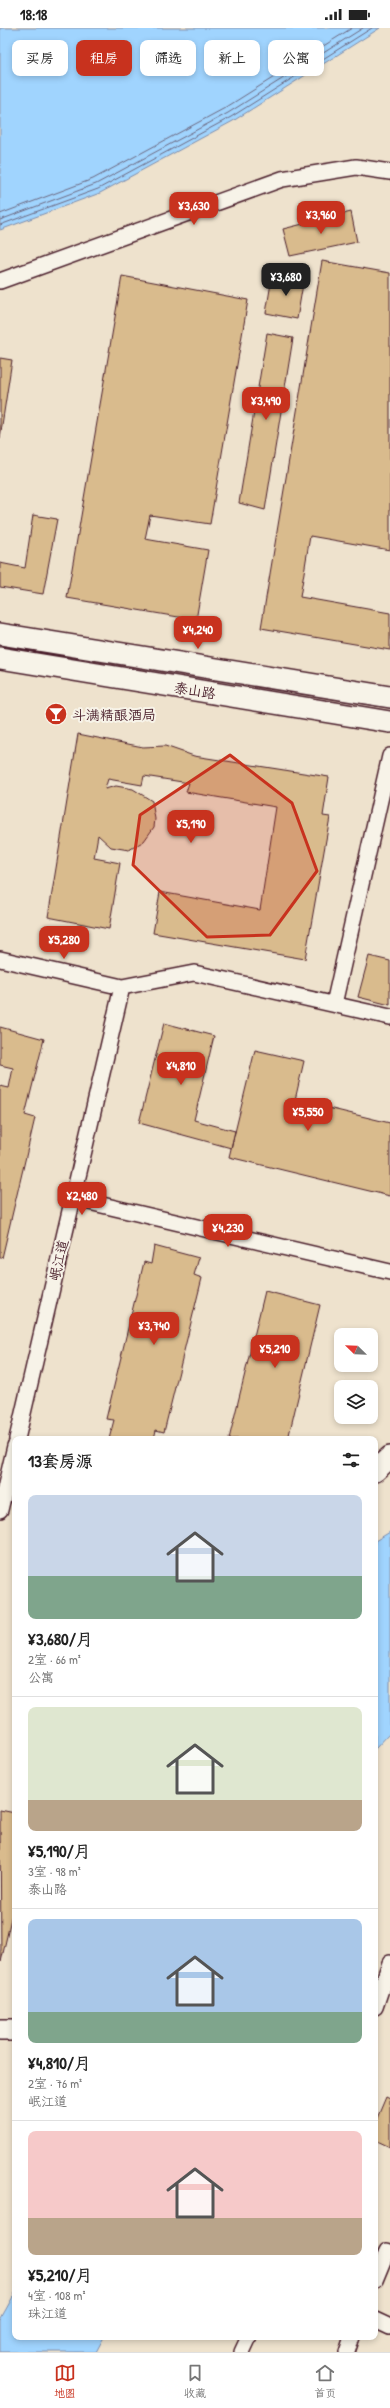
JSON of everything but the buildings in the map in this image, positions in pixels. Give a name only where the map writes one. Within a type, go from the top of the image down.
[{"type":"street","points":[[0,281],[282,179],[356,167],[390,172]]},
{"type":"street","points":[[0,634],[390,697]]},
{"type":"street","name":"泰山路","points":[[0,658],[390,722]]},
{"type":"street","points":[[334,1004],[390,756]]},
{"type":"street","points":[[0,959],[122,987],[194,973],[390,1017]]},
{"type":"street","name":"岷江道","points":[[17,1436],[122,987]]},
{"type":"street","points":[[72,1198],[390,1272]]},
{"type":"street","points":[[378,1468],[390,1457]]},
{"type":"street","points":[[0,1510],[6,1496],[12,1463]]},
{"type":"street","points":[[378,1998],[390,1963]]},
{"type":"street","points":[[0,2030],[12,2030]]},
{"type":"street","points":[[378,2270],[384,2250]]},
{"type":"street","points":[[378,2321],[390,2327]]},
{"type":"street","points":[[242,2352],[248,2340]]},
{"type":"street","points":[[347,2352],[351,2340]]},
{"type":"highlighted area","points":[[230,755],[292,803],[317,871],[270,935],[207,937],[133,865],[140,815]]},
{"type":"water","points":[[0,28],[380,28],[324,63],[324,40],[268,40],[268,76],[304,76],[233,121],[100,193],[0,230]]},
{"type":"water","points":[[390,1532],[390,1733],[378,1746],[378,1539]]},
{"type":"water","points":[[12,2298],[12,2340],[102,2340],[96,2352],[0,2352],[0,2320]]},
{"type":"place","name":"斗满精酿酒局","points":[[56,714]]}]
